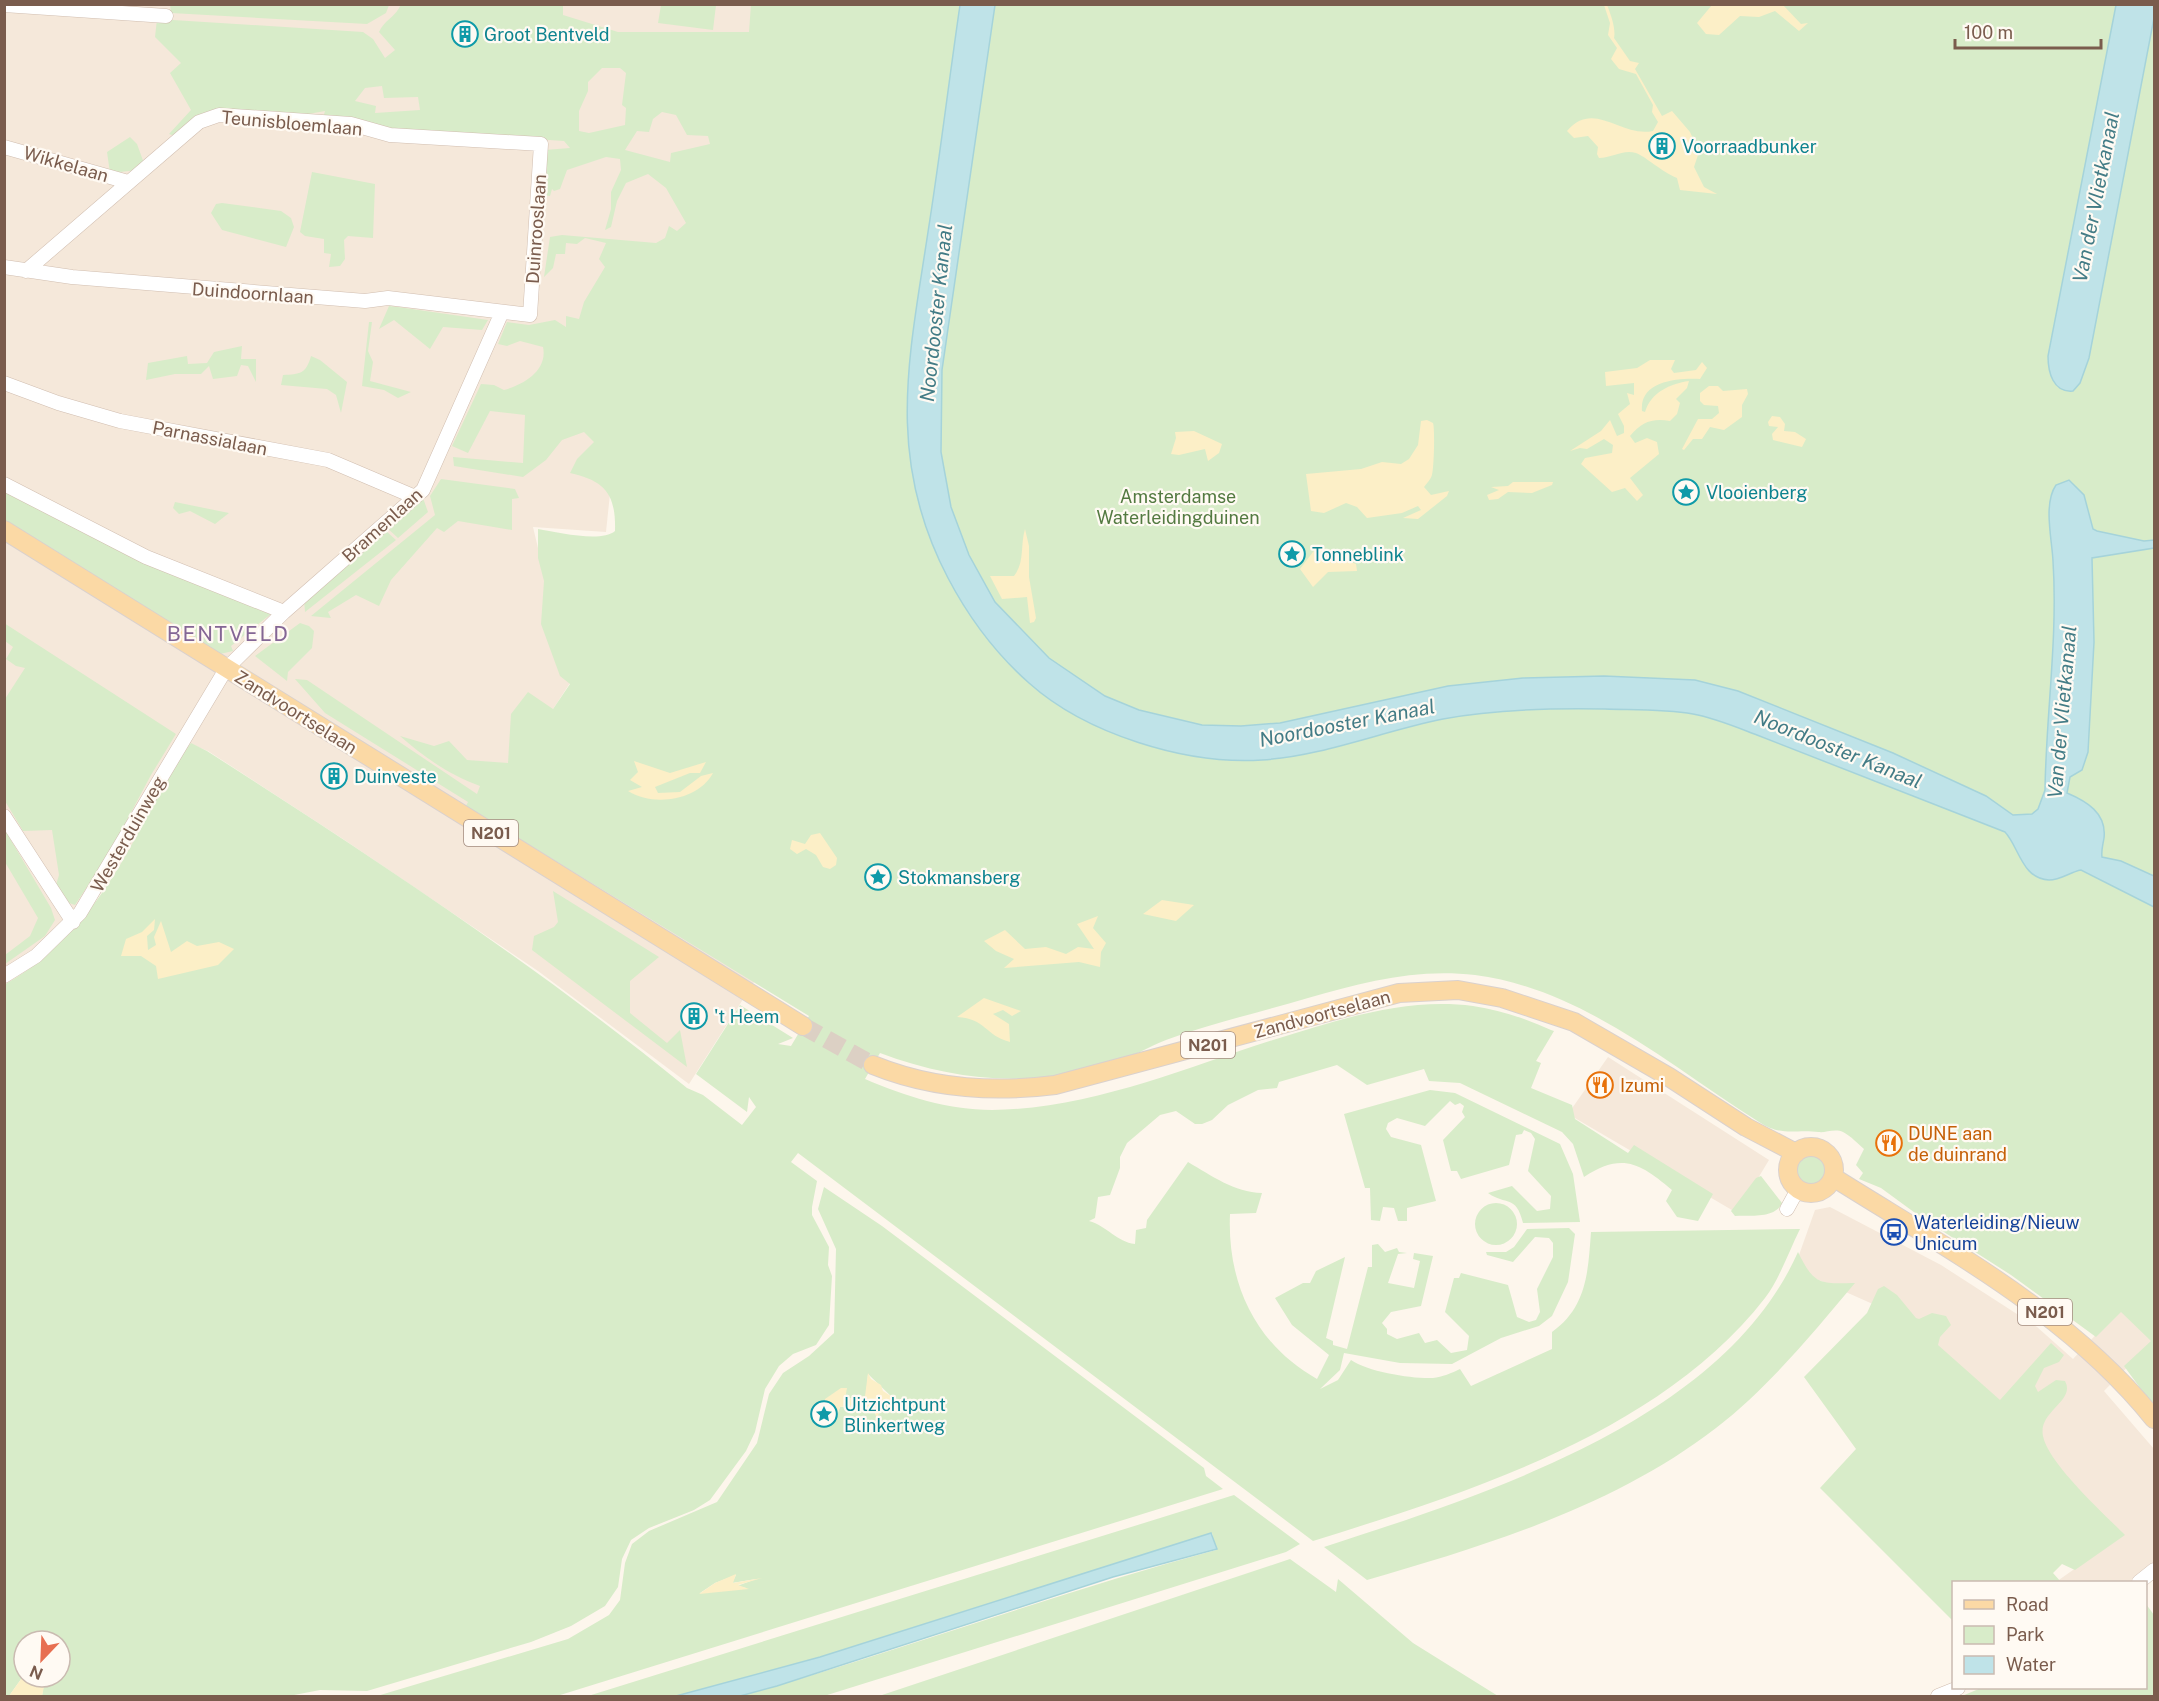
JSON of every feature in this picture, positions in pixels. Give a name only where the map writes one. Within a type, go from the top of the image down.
[{"type":"main road","name":"Zandvoortselaan","points":[[4,530],[803,1026]]},
{"type":"main road","name":"Zandvoortselaan","points":[[873,1065],[918,1081],[946,1086],[1001,1090],[1055,1085],[1399,993],[1458,990],[1502,998],[1574,1022],[1669,1077],[1792,1158]]},
{"type":"main road","name":"N201","points":[[1792,1158],[1812,1147],[1825,1151],[1834,1164],[1830,1182],[1917,1228],[2033,1303],[2062,1325],[2124,1384],[2154,1419]]},
{"type":"main road","points":[[1792,1158],[1789,1176],[1798,1190],[1812,1193],[1830,1182]]},
{"type":"street","points":[[4,5],[166,15]]},
{"type":"street","name":"Teunisbloemlaan","points":[[12,271],[128,182],[200,122],[219,115],[351,124],[390,135],[541,144]]},
{"type":"street","name":"Duinrooslaan","points":[[502,312],[537,316],[541,144]]},
{"type":"street","name":"Wikkelaan","points":[[4,147],[128,182]]},
{"type":"street","name":"Duindoornlaan","points":[[12,271],[215,291],[365,301],[388,298],[502,312]]},
{"type":"street","name":"Bramenlaan","points":[[226,669],[284,612],[423,490],[434,470],[502,312]]},
{"type":"street","name":"Parnassialaan","points":[[4,383],[58,403],[120,421],[328,460],[415,497]]},
{"type":"street","points":[[4,484],[146,557],[284,612]]},
{"type":"street","name":"Westerduinweg","points":[[4,976],[36,956],[73,922],[106,874],[226,669]]},
{"type":"street","points":[[4,816],[73,922]]},
{"type":"street","points":[[1787,1209],[1798,1190]]},
{"type":"street","points":[[2140,1581],[2154,1570]]},
{"type":"street","points":[[1938,1696],[1956,1689]]},
{"type":"shaded area","points":[[5,5],[757,5],[716,167],[613,465],[606,532],[533,527],[570,683],[553,709],[763,968],[689,1084],[538,971],[343,839],[208,751],[191,744],[183,754],[129,851],[79,926],[48,957],[5,985]]},
{"type":"shaded area","points":[[1608,1057],[1769,1160],[1737,1213],[1568,1114]]},
{"type":"shaded area","points":[[1830,1207],[1941,1265],[2037,1327],[2073,1359],[2121,1308],[2154,1340],[2104,1391],[2154,1449],[2154,1565],[2133,1581],[2057,1581],[2121,1536],[1875,1305],[1794,1269],[1815,1210]]},
{"type":"green space","points":[[170,4],[389,5],[386,13],[367,24],[171,13]]},
{"type":"green space","name":"Amsterdamse Waterleidingduinen","points":[[401,4],[563,5],[563,15],[618,32],[749,32],[751,4],[2154,5],[2154,1407],[2124,1366],[2151,1341],[2121,1312],[2096,1337],[2011,1275],[1922,1218],[1881,1188],[1859,1179],[1863,1173],[1856,1165],[1864,1149],[1846,1134],[1837,1130],[1788,1132],[1767,1127],[1624,1033],[1552,996],[1515,983],[1475,975],[1432,973],[1411,975],[1349,987],[1219,1023],[1166,1040],[1120,1061],[1083,1071],[1024,1078],[967,1076],[909,1063],[880,1053],[865,1079],[911,1096],[959,1108],[992,1110],[1028,1108],[1064,1103],[1135,1086],[1322,1025],[1397,1008],[1448,1004],[1473,1006],[1513,1015],[1554,1031],[1536,1061],[1541,1063],[1531,1088],[1572,1105],[1575,1119],[1628,1153],[1634,1145],[1713,1194],[1698,1221],[1677,1217],[1666,1201],[1672,1190],[1640,1167],[1620,1163],[1597,1169],[1584,1177],[1573,1144],[1562,1132],[1460,1083],[1429,1081],[1424,1069],[1367,1085],[1337,1065],[1279,1082],[1277,1088],[1258,1090],[1228,1105],[1212,1120],[1202,1124],[1195,1124],[1176,1111],[1160,1115],[1127,1143],[1120,1157],[1120,1168],[1110,1195],[1098,1197],[1095,1218],[1089,1221],[1135,1244],[1136,1230],[1146,1228],[1147,1220],[1188,1162],[1242,1190],[1262,1193],[1256,1213],[1230,1214],[1230,1239],[1240,1287],[1261,1330],[1295,1365],[1317,1379],[1329,1355],[1292,1325],[1275,1298],[1303,1283],[1310,1283],[1316,1271],[1345,1257],[1326,1338],[1333,1341],[1333,1345],[1347,1349],[1368,1267],[1372,1267],[1372,1245],[1378,1244],[1385,1252],[1397,1248],[1399,1252],[1407,1253],[1398,1254],[1388,1283],[1414,1288],[1420,1261],[1413,1259],[1414,1253],[1433,1256],[1421,1306],[1391,1312],[1382,1323],[1387,1329],[1387,1334],[1397,1339],[1419,1333],[1425,1343],[1437,1340],[1451,1353],[1467,1350],[1469,1336],[1445,1312],[1454,1278],[1459,1278],[1461,1273],[1508,1285],[1517,1317],[1529,1322],[1536,1320],[1540,1312],[1537,1289],[1553,1257],[1553,1243],[1549,1238],[1535,1237],[1513,1262],[1487,1255],[1486,1252],[1506,1252],[1514,1247],[1527,1229],[1569,1228],[1575,1234],[1568,1282],[1552,1316],[1539,1326],[1501,1338],[1452,1364],[1400,1363],[1344,1353],[1340,1370],[1320,1389],[1338,1380],[1351,1360],[1368,1368],[1391,1374],[1424,1378],[1447,1375],[1460,1369],[1471,1386],[1552,1349],[1552,1332],[1572,1311],[1584,1288],[1591,1232],[1800,1229],[1780,1273],[1765,1298],[1722,1345],[1672,1386],[1617,1421],[1558,1452],[1435,1501],[1313,1541],[798,1153],[791,1162],[817,1181],[812,1215],[829,1247],[828,1265],[832,1276],[829,1325],[816,1345],[793,1354],[779,1366],[765,1389],[755,1432],[746,1451],[710,1500],[694,1510],[649,1528],[631,1540],[622,1559],[618,1587],[605,1606],[571,1626],[531,1642],[367,1691],[320,1690],[289,1696],[42,1696],[43,1689],[72,1689],[72,1629],[12,1629],[12,1689],[14,1689],[9,1696],[5,1696],[4,985],[47,955],[83,918],[113,877],[170,775],[191,743],[269,791],[452,913],[571,998],[687,1088],[703,1095],[742,1125],[756,1107],[749,1097],[747,1112],[696,1074],[740,1005],[793,1038],[778,1044],[791,1046],[809,1016],[466,806],[468,802],[325,713],[295,679],[307,680],[477,794],[480,786],[437,765],[400,736],[434,746],[449,741],[467,760],[508,763],[511,714],[528,692],[553,709],[570,684],[560,676],[541,624],[544,581],[538,558],[538,529],[578,536],[600,536],[615,531],[615,518],[611,499],[600,485],[570,473],[577,459],[594,442],[584,432],[562,440],[546,460],[523,477],[454,466],[453,457],[523,463],[525,415],[490,411],[468,453],[452,446],[481,384],[494,385],[504,390],[511,388],[526,381],[542,363],[543,347],[520,341],[507,346],[498,344],[507,322],[529,325],[555,320],[566,327],[566,316],[579,319],[584,302],[605,267],[599,259],[606,243],[585,238],[577,244],[566,243],[565,254],[556,254],[553,268],[544,277],[550,237],[562,235],[656,243],[665,238],[669,226],[677,231],[686,223],[666,188],[648,174],[626,183],[617,201],[611,227],[605,230],[611,209],[611,192],[621,170],[620,159],[606,157],[567,170],[560,189],[554,191],[552,189],[550,196],[543,195],[545,150],[570,148],[564,141],[399,130],[349,117],[323,118],[325,111],[297,116],[242,112],[175,136],[169,134],[191,110],[170,73],[181,63],[155,37],[157,19],[363,32],[373,39],[385,58],[395,50],[379,32]],"holes":[[[602,68],[620,68],[626,73],[622,105],[626,108],[625,125],[589,133],[579,131],[579,111],[588,91],[588,82]],[[382,86],[384,98],[418,97],[420,110],[375,113],[376,106],[355,101],[365,88]],[[662,112],[676,115],[687,135],[708,136],[710,144],[671,153],[670,162],[625,150],[637,131],[649,132],[653,119]]]},
{"type":"green space","points":[[661,5],[716,5],[713,30],[658,23]]},
{"type":"green space","points":[[130,137],[137,144],[145,166],[138,170],[110,173],[107,152]]},
{"type":"green space","points":[[312,172],[375,184],[373,238],[348,236],[344,240],[345,259],[340,266],[329,267],[331,254],[324,253],[324,239],[305,236],[300,232]]},
{"type":"green space","points":[[216,204],[281,211],[291,218],[294,227],[286,247],[222,230],[211,213]]},
{"type":"green space","points":[[389,306],[488,320],[482,330],[443,327],[430,349],[394,320],[379,329]]},
{"type":"green space","points":[[369,322],[372,322],[368,351],[373,362],[370,381],[411,392],[398,398],[384,390],[362,386]]},
{"type":"green space","points":[[242,346],[241,359],[256,359],[256,382],[248,366],[241,365],[237,376],[213,379],[209,366],[201,374],[175,374],[146,380],[148,363],[187,356],[188,364],[207,363],[214,352]]},
{"type":"green space","points":[[311,356],[320,360],[347,382],[341,413],[336,395],[327,389],[281,385],[283,375],[304,370]]},
{"type":"green space","points":[[441,479],[515,489],[519,498],[512,499],[512,530],[458,521],[444,532],[437,528],[391,580],[379,606],[356,595],[328,612],[331,618],[311,616],[435,515],[430,496]]},
{"type":"green space","points":[[4,488],[271,614],[231,646],[233,651],[220,654],[5,521]]},
{"type":"green space","points":[[423,498],[428,512],[398,538],[386,527]]},
{"type":"green space","points":[[175,502],[229,513],[215,524],[190,511],[179,514],[173,508]]},
{"type":"green space","points":[[385,530],[396,540],[305,612],[304,599]]},
{"type":"green space","points":[[4,623],[176,734],[151,775],[109,854],[75,905],[69,903],[56,885],[59,875],[52,830],[23,831],[5,801],[5,699],[25,668],[16,666],[6,659],[13,647],[5,641]]},
{"type":"green space","points":[[300,623],[309,626],[314,631],[312,648],[288,672],[287,681],[255,656]]},
{"type":"green space","points":[[5,830],[51,908],[55,920],[45,936],[5,964],[5,955],[30,936],[38,918],[5,862]]},
{"type":"green space","points":[[553,891],[659,957],[630,981],[630,1013],[667,1043],[680,1030],[687,1067],[532,950],[534,936],[554,927],[558,922]]},
{"type":"green space","points":[[1430,1090],[1455,1093],[1560,1144],[1573,1174],[1580,1222],[1523,1223],[1514,1204],[1488,1193],[1512,1186],[1537,1211],[1550,1209],[1551,1196],[1528,1171],[1535,1139],[1531,1133],[1524,1130],[1522,1134],[1516,1135],[1509,1165],[1461,1179],[1457,1171],[1451,1171],[1443,1140],[1465,1117],[1462,1112],[1464,1106],[1460,1103],[1455,1105],[1450,1101],[1425,1126],[1397,1118],[1388,1123],[1386,1129],[1391,1137],[1421,1145],[1436,1201],[1407,1208],[1407,1221],[1398,1221],[1394,1208],[1383,1207],[1380,1221],[1371,1220],[1370,1188],[1365,1188],[1344,1114]]},
{"type":"green space","points":[[1811,1155],[1822,1159],[1826,1170],[1822,1181],[1811,1185],[1800,1181],[1796,1170],[1800,1159]]},
{"type":"green space","points":[[1761,1176],[1782,1203],[1779,1208],[1768,1214],[1735,1216],[1731,1211],[1756,1178]]},
{"type":"green space","points":[[824,1187],[882,1226],[1204,1468],[1206,1476],[1223,1489],[557,1696],[377,1696],[568,1639],[609,1615],[620,1600],[625,1563],[632,1544],[649,1531],[717,1502],[757,1443],[769,1394],[783,1373],[809,1356],[834,1333],[836,1249],[818,1209]],"holes":[[[868,1374],[895,1400],[882,1400],[877,1418],[873,1406],[840,1407],[834,1423],[829,1421],[832,1405],[845,1399],[866,1396]],[[736,1575],[732,1583],[756,1579],[737,1586],[746,1588],[700,1593],[715,1583]]]},
{"type":"green space","points":[[1496,1203],[1511,1209],[1517,1224],[1511,1239],[1496,1245],[1481,1239],[1475,1224],[1481,1209]]},
{"type":"green space","points":[[1798,1252],[1809,1271],[1819,1280],[1855,1283],[1789,1359],[1754,1395],[1716,1428],[1677,1455],[1636,1480],[1549,1520],[1504,1537],[1367,1580],[1324,1547],[1456,1502],[1525,1475],[1594,1443],[1658,1406],[1715,1362],[1763,1311]]},
{"type":"green space","points":[[1884,1286],[1897,1295],[1916,1318],[1919,1319],[1932,1313],[1946,1316],[1951,1325],[1940,1337],[1938,1345],[2000,1400],[2051,1343],[2064,1355],[2059,1362],[2044,1368],[2035,1386],[2038,1392],[2056,1380],[2065,1381],[2067,1388],[2066,1395],[2046,1420],[2043,1436],[2047,1447],[2066,1474],[2125,1535],[2075,1570],[2062,1564],[2053,1573],[2060,1581],[1952,1581],[1952,1620],[1820,1488],[1856,1449],[1804,1377],[1867,1313],[1878,1289]]},
{"type":"green space","points":[[1234,1495],[1300,1544],[1286,1552],[824,1696],[740,1696],[1216,1550],[1212,1533],[820,1657],[676,1696],[588,1696]]},
{"type":"green space","points":[[1290,1559],[1336,1592],[1338,1579],[1413,1643],[1498,1696],[879,1696]]},
{"type":"green space","points":[[2147,1605],[2154,1615],[2154,1696],[1962,1696],[1979,1689],[2147,1689]]},
{"type":"sand","points":[[1604,5],[1607,5],[1612,17],[1614,38],[1630,61],[1639,63],[1635,69],[1662,116],[1672,111],[1690,132],[1699,152],[1694,167],[1704,187],[1717,194],[1680,190],[1677,178],[1636,153],[1627,152],[1599,158],[1598,147],[1588,136],[1574,138],[1567,131],[1577,122],[1587,118],[1641,132],[1653,131],[1658,122],[1652,112],[1653,105],[1636,74],[1619,69],[1611,59],[1617,48],[1608,35],[1610,23]]},
{"type":"sand","points":[[1712,5],[1783,5],[1801,24],[1808,23],[1799,31],[1775,11],[1759,17],[1740,16],[1719,35],[1706,34],[1697,23]]},
{"type":"sand","points":[[1650,360],[1675,360],[1671,369],[1674,373],[1696,370],[1702,362],[1707,368],[1700,379],[1682,379],[1662,383],[1647,393],[1643,401],[1642,411],[1645,412],[1652,399],[1662,390],[1689,381],[1687,388],[1676,399],[1680,403],[1677,414],[1670,421],[1648,422],[1630,436],[1635,443],[1647,438],[1657,442],[1659,454],[1630,478],[1643,495],[1637,501],[1625,488],[1612,492],[1581,464],[1585,458],[1612,453],[1613,445],[1604,439],[1587,449],[1580,448],[1570,451],[1601,431],[1610,420],[1617,436],[1624,433],[1624,426],[1618,414],[1630,404],[1627,393],[1634,395],[1634,383],[1606,386],[1605,372],[1637,368]]},
{"type":"sand","points":[[1709,386],[1718,386],[1723,391],[1747,389],[1748,394],[1742,405],[1742,417],[1724,430],[1710,427],[1702,439],[1693,439],[1684,450],[1682,449],[1698,419],[1712,419],[1719,413],[1718,406],[1704,405],[1700,401],[1700,393]]},
{"type":"sand","points":[[1772,416],[1780,417],[1785,424],[1784,431],[1795,432],[1806,439],[1802,447],[1773,440],[1772,434],[1778,427],[1769,426],[1768,422]]},
{"type":"sand","points":[[1427,420],[1433,423],[1434,457],[1432,475],[1424,487],[1431,495],[1449,491],[1447,496],[1418,519],[1403,518],[1421,510],[1418,506],[1402,513],[1367,518],[1357,507],[1346,503],[1324,513],[1311,511],[1306,474],[1361,469],[1382,462],[1401,464],[1409,459],[1418,445],[1421,421]]},
{"type":"sand","points":[[1194,431],[1222,444],[1219,453],[1208,461],[1205,449],[1179,455],[1171,454],[1176,438],[1175,432]]},
{"type":"sand","points":[[1513,482],[1553,482],[1552,485],[1532,493],[1508,492],[1498,499],[1489,500],[1487,495],[1499,490],[1491,487],[1508,486]]},
{"type":"sand","points":[[1025,529],[1029,546],[1029,577],[1036,618],[1030,623],[1027,597],[1002,599],[990,576],[1014,576],[1021,559]]},
{"type":"sand","points":[[1316,548],[1356,564],[1357,571],[1328,572],[1313,587],[1300,569]]},
{"type":"sand","points":[[634,761],[670,773],[706,762],[700,773],[690,773],[655,787],[658,793],[680,792],[701,776],[713,773],[697,790],[686,795],[662,800],[650,799],[628,791],[642,787],[630,780],[638,772]]},
{"type":"sand","points":[[820,833],[837,858],[836,865],[830,869],[823,867],[816,855],[806,849],[797,854],[790,849],[792,840],[805,844],[811,835]]},
{"type":"sand","points":[[1162,900],[1194,905],[1176,921],[1143,914]]},
{"type":"sand","points":[[1098,916],[1093,928],[1106,943],[1101,952],[1100,967],[1079,962],[1004,968],[1014,959],[996,951],[984,941],[1005,930],[1025,949],[1046,947],[1066,954],[1078,947],[1094,949],[1077,924]]},
{"type":"sand","points":[[155,919],[154,930],[147,936],[148,950],[156,945],[154,937],[161,921],[171,952],[187,941],[197,946],[219,942],[234,949],[218,965],[158,979],[156,966],[141,956],[121,956],[126,939],[142,932]]},
{"type":"sand","points":[[984,998],[1021,1011],[1012,1016],[1003,1010],[993,1014],[1009,1024],[1010,1042],[1001,1039],[974,1021],[957,1017]]},
{"type":"sand","points":[[868,1373],[871,1379],[881,1385],[883,1391],[897,1400],[882,1400],[877,1420],[873,1406],[865,1407],[861,1412],[857,1405],[840,1407],[834,1423],[828,1421],[832,1406],[825,1404],[825,1399],[841,1388],[847,1388],[845,1399],[865,1396]]},
{"type":"sand","points":[[736,1574],[733,1583],[762,1578],[738,1585],[749,1589],[699,1594],[715,1583]]},
{"type":"sand","points":[[14,1689],[43,1689],[42,1696],[9,1696]]},
{"type":"water","points":[[960,5],[995,5],[942,370],[941,452],[951,507],[969,555],[995,602],[1049,658],[1105,696],[1139,710],[1202,725],[1241,726],[1280,723],[1448,686],[1523,678],[1604,676],[1695,680],[1738,691],[1893,753],[1986,796],[2013,815],[2032,814],[2038,809],[2045,790],[2054,619],[2050,502],[2056,485],[2069,480],[2084,495],[2093,529],[2144,541],[2154,540],[2154,548],[2092,558],[2094,642],[2088,752],[2082,770],[2070,777],[2067,793],[2088,804],[2099,815],[2104,829],[2102,857],[2121,861],[2154,876],[2154,907],[2081,870],[2053,880],[2040,878],[2027,868],[2005,832],[1733,726],[1693,714],[1660,710],[1585,709],[1483,713],[1420,724],[1308,754],[1262,760],[1233,760],[1202,757],[1138,743],[1079,717],[1052,701],[1005,660],[974,621],[956,593],[928,534],[916,491],[909,449],[907,407],[909,365]]},
{"type":"water","name":"Van der Vlietkanaal","points":[[2116,5],[2154,5],[2154,18],[2089,358],[2080,383],[2073,391],[2066,391],[2056,385],[2053,380],[2048,356]]},
{"type":"water","points":[[1211,1533],[1217,1549],[1113,1577],[777,1686],[740,1696],[676,1696],[820,1657]]},
{"type":"tunnel","points":[[803,1026],[873,1065]]},
{"type":"place","name":"Groot Bentveld","points":[[465,34]]},
{"type":"place","name":"Voorraadbunker","points":[[1662,146]]},
{"type":"place","name":"Vlooienberg","points":[[1686,492]]},
{"type":"place","name":"Tonneblink","points":[[1292,554]]},
{"type":"place","name":"Duinveste","points":[[334,776]]},
{"type":"place","name":"Stokmansberg","points":[[878,877]]},
{"type":"place","name":"'t Heem","points":[[694,1016]]},
{"type":"place","name":"Izumi","points":[[1600,1085]]},
{"type":"place","name":"DUNE aan de duinrand","points":[[1889,1143]]},
{"type":"place","name":"Waterleiding/Nieuw Unicum","points":[[1894,1232]]},
{"type":"place","name":"Uitzichtpunt Blinkertweg","points":[[824,1414]]},
{"type":"district","name":"BENTVELD","points":[[228,633]]},
{"type":"water label","name":"Noordooster Kanaal","points":[[936,313]]},
{"type":"water label","name":"Noordooster Kanaal","points":[[1347,723]]},
{"type":"water label","name":"Noordooster Kanaal","points":[[1838,749]]}]
